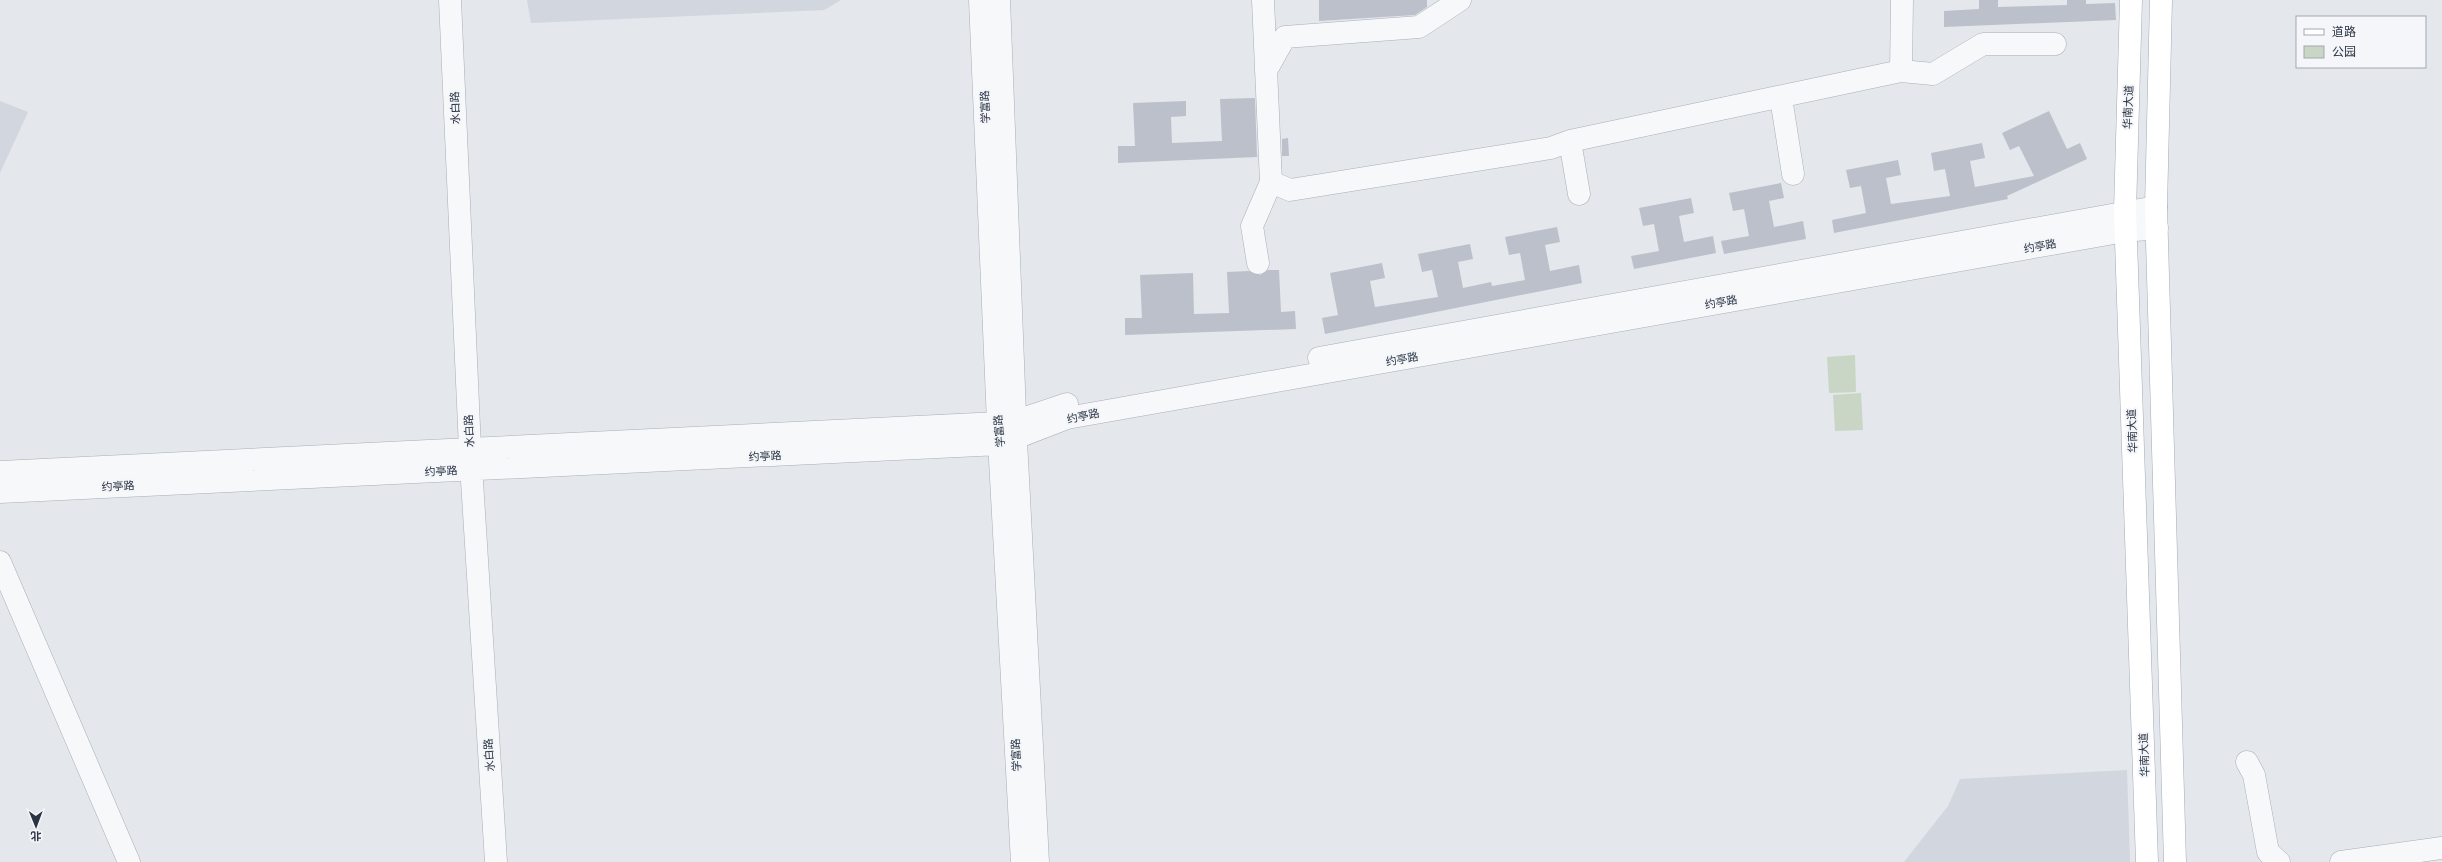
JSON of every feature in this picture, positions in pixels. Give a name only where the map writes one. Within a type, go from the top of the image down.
[{"type":"main road","name":"华南大道","points":[[2131,0],[2125,221],[2148,862]]},
{"type":"main road","points":[[2161,0],[2156,217],[2175,862]]},
{"type":"street","name":"水白路","points":[[450,0],[471,459],[496,862]]},
{"type":"street","name":"学富路","points":[[980,0],[1038,862]]},
{"type":"street","name":"学富路","points":[[999,0],[1008,432],[1022,862]]},
{"type":"street","points":[[1258,263],[1252,226],[1271,182],[1263,0]]},
{"type":"street","points":[[1266,71],[1285,37],[1419,27],[1460,0]]},
{"type":"street","points":[[1901,71],[1902,0]]},
{"type":"street","points":[[1271,182],[1290,190],[1551,148],[1570,141],[1780,98],[1901,71],[1933,74],[1983,44],[2056,44]]},
{"type":"street","points":[[1780,98],[1793,174]]},
{"type":"street","points":[[1570,141],[1579,194]]},
{"type":"street","name":"约亭路","points":[[0,492],[471,459],[1008,432],[1067,404],[2125,221],[2156,217]]},
{"type":"street","name":"约亭路","points":[[0,472],[471,459]]},
{"type":"street","points":[[0,562],[129,862]]},
{"type":"street","points":[[2247,762],[2254,775],[2268,852],[2279,862]]},
{"type":"street","points":[[2341,862],[2442,848]]},
{"type":"shaded area","points":[[527,0],[841,0],[824,10],[531,23]]},
{"type":"shaded area","points":[[0,101],[28,112],[0,173]]},
{"type":"shaded area","points":[[2127,770],[2130,862],[1904,862],[1948,806],[1960,779]]},
{"type":"green space","points":[[1855,355],[1856,392],[1829,393],[1827,357]]},
{"type":"green space","points":[[1861,393],[1863,430],[1835,431],[1833,395]]},
{"type":"building","points":[[1319,0],[1427,0],[1427,7],[1415,15],[1319,21]]},
{"type":"building","points":[[1979,0],[1998,0],[1998,7],[2067,5],[2067,0],[2086,0],[2086,4],[2115,3],[2116,20],[1944,27],[1944,11],[1979,9]]},
{"type":"building","points":[[1255,98],[1257,157],[1118,163],[1118,146],[1135,146],[1133,103],[1186,101],[1186,116],[1171,117],[1172,143],[1222,141],[1220,99]]},
{"type":"building","points":[[2049,111],[2067,149],[2080,143],[2087,159],[2007,196],[2008,199],[1834,233],[1832,220],[1866,213],[1861,186],[1850,188],[1846,170],[1898,160],[1901,175],[1886,178],[1891,204],[1950,196],[1945,169],[1934,171],[1931,153],[1982,143],[1985,158],[1970,161],[1975,187],[2034,176],[2019,146],[2010,150],[2002,133]]},
{"type":"building","points":[[1288,138],[1289,156],[1282,156],[1282,139]]},
{"type":"building","points":[[1781,183],[1784,198],[1769,201],[1774,227],[1803,221],[1806,239],[1724,254],[1721,241],[1749,236],[1744,209],[1733,211],[1729,193]]},
{"type":"building","points":[[1691,198],[1694,213],[1679,216],[1684,242],[1713,236],[1716,253],[1634,269],[1631,256],[1659,251],[1654,224],[1643,226],[1639,208]]},
{"type":"building","points":[[1557,227],[1560,242],[1545,245],[1550,271],[1579,265],[1582,283],[1325,334],[1322,318],[1338,315],[1330,273],[1382,263],[1385,278],[1370,281],[1375,307],[1438,297],[1432,270],[1422,272],[1418,254],[1470,244],[1473,259],[1458,262],[1463,288],[1491,282],[1492,286],[1525,280],[1520,253],[1509,255],[1505,237]]},
{"type":"building","points":[[1268,270],[1279,270],[1281,312],[1295,311],[1296,329],[1125,335],[1125,318],[1142,318],[1140,275],[1193,273],[1194,314],[1229,313],[1227,272],[1249,271],[1260,275]]}]
